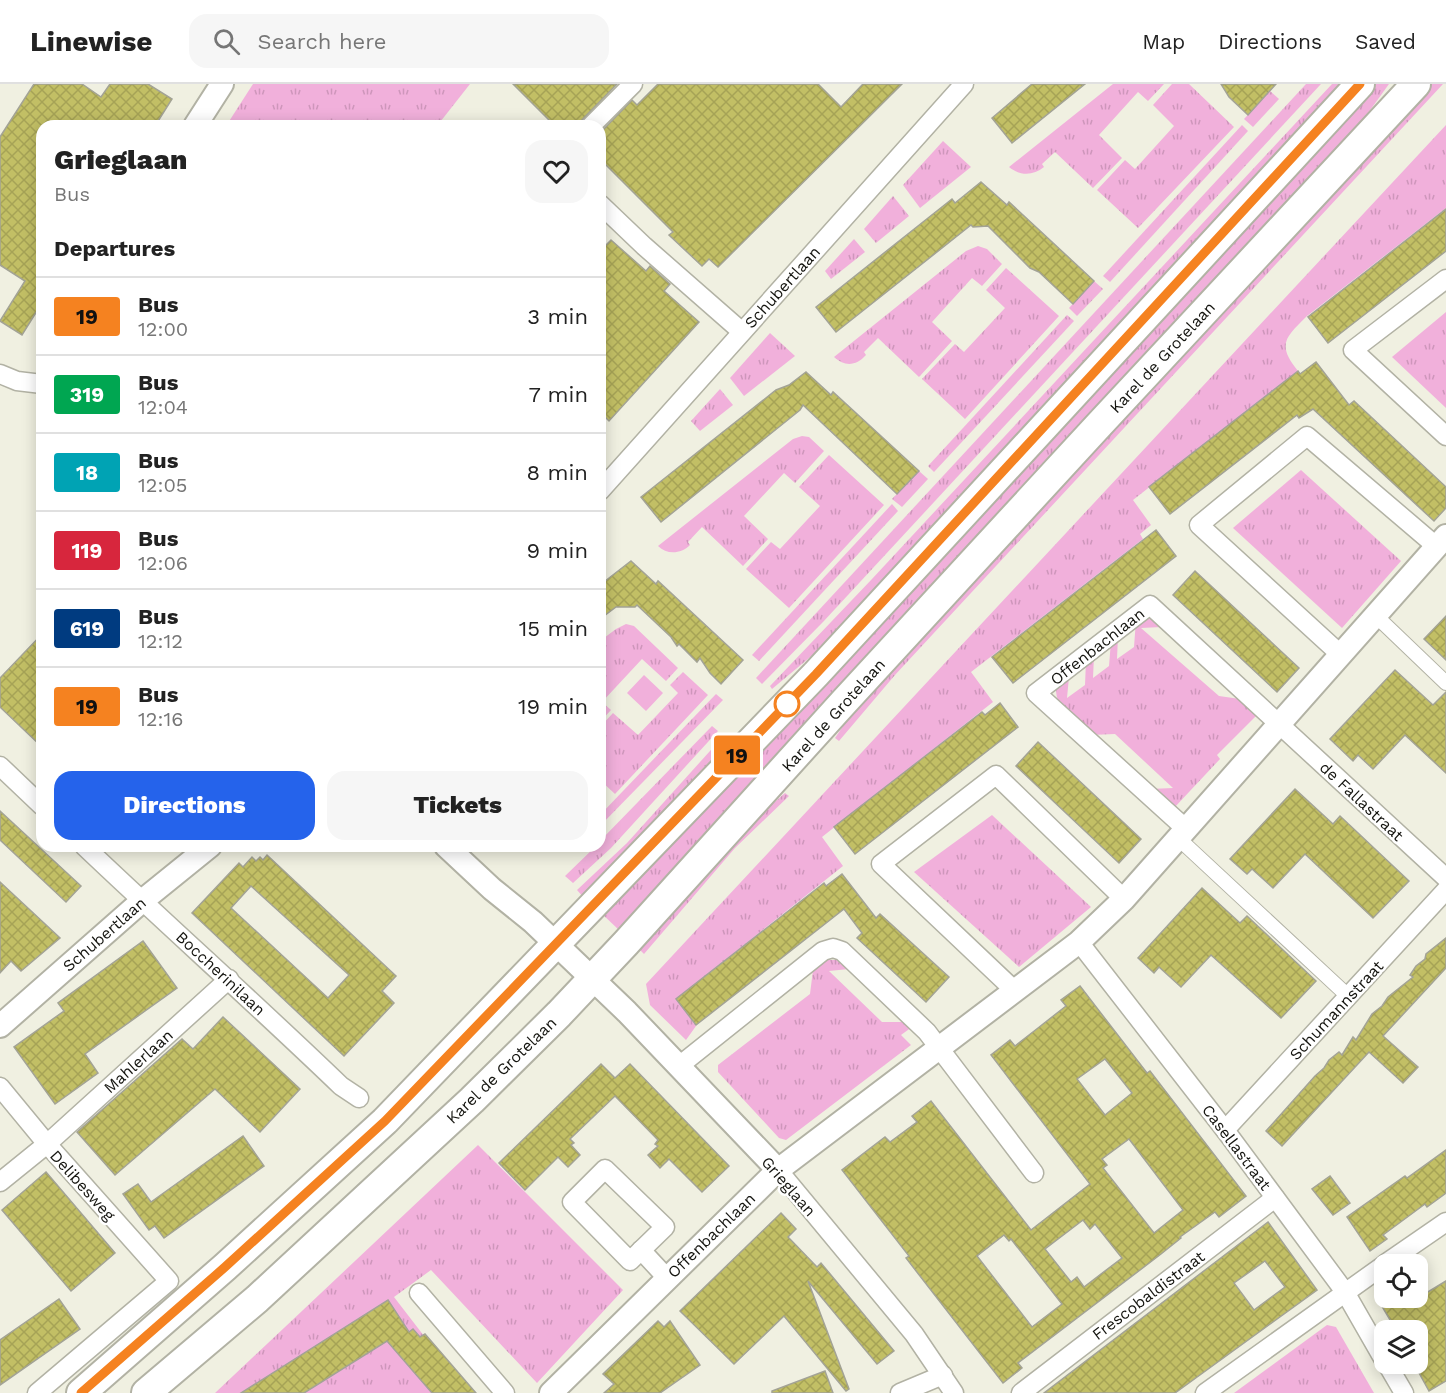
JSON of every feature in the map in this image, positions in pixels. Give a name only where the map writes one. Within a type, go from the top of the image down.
[{"type":"main road","points":[[81,1393],[225,1267],[385,1121],[816,674],[1360,84]]},
{"type":"main road","name":"Karel de Grotelaan","points":[[146,1393],[257,1299],[472,1100],[592,979],[1073,452],[1416,84]]},
{"type":"street","points":[[597,120],[633,84]]},
{"type":"street","name":"Schubertlaan","points":[[606,484],[964,84]]},
{"type":"street","points":[[198,120],[215,87]]},
{"type":"street","points":[[606,210],[741,331]]},
{"type":"street","points":[[1446,279],[1353,350],[1446,436]]},
{"type":"street","points":[[0,374],[17,381],[36,383]]},
{"type":"street","name":"Offenbachlaan","points":[[551,1393],[778,1170],[1078,942],[1124,899],[1441,541],[1307,436],[1199,525],[1340,654]]},
{"type":"street","name":"Offenbachlaan","points":[[1181,833],[1036,693],[1150,605],[1279,723]]},
{"type":"street","points":[[1376,615],[1446,683]]},
{"type":"street","name":"de Fallastraat","points":[[1279,723],[1446,878]]},
{"type":"street","points":[[0,766],[36,800]]},
{"type":"street","points":[[1014,990],[881,864],[996,775],[1124,899]]},
{"type":"street","points":[[1181,833],[1348,997]]},
{"type":"street","name":"Boccherinilaan","points":[[90,852],[341,1086],[359,1098]]},
{"type":"street","name":"Schubertlaan","points":[[0,1026],[142,901],[203,852]]},
{"type":"street","name":"Grieglaan","points":[[452,852],[492,889],[519,910],[592,979],[778,1170],[914,1334],[954,1393]]},
{"type":"street","name":"Schumannstraat","points":[[1225,1130],[1446,890]]},
{"type":"street","name":"Casellastraat","points":[[1078,942],[1225,1130],[1345,1292],[1374,1343]]},
{"type":"street","points":[[679,1066],[823,951],[833,948],[842,951],[927,1032],[1034,1173]]},
{"type":"street","name":"Mahlerlaan","points":[[0,1182],[47,1144],[229,979]]},
{"type":"street","name":"Delibesweg","points":[[0,1087],[47,1144],[169,1281],[37,1393]]},
{"type":"street","points":[[605,1169],[665,1227],[641,1250],[630,1261],[572,1202],[605,1169]]},
{"type":"street","name":"Frescobaldistraat","points":[[1021,1393],[1275,1198]]},
{"type":"street","points":[[1401,1254],[1446,1222]]},
{"type":"street","points":[[641,1250],[667,1278]]},
{"type":"street","points":[[1205,1393],[1374,1272]]},
{"type":"street","points":[[419,1293],[505,1393]]},
{"type":"street","points":[[1393,1374],[1404,1393]]},
{"type":"street","points":[[900,1393],[943,1375]]},
{"type":"green space","points":[[253,84],[470,84],[442,120],[230,120]]},
{"type":"green space","points":[[1113,84],[1164,84],[1148,101],[1138,92],[1099,135],[1122,158],[1093,188],[1055,152],[1042,164],[1044,167],[1035,172],[1022,173],[1009,167]]},
{"type":"green space","points":[[1172,84],[1189,84],[1234,127],[1138,228],[1097,190],[1125,160],[1135,169],[1174,126],[1153,105]]},
{"type":"green space","points":[[1306,84],[1321,84],[823,622],[762,684],[756,678]]},
{"type":"green space","points":[[1332,84],[1344,84],[827,643],[772,689],[770,686]]},
{"type":"green space","points":[[1373,84],[1389,84],[1355,131],[620,931],[600,912]]},
{"type":"green space","points":[[1430,84],[1443,84],[895,675],[839,741],[835,738],[864,695]]},
{"type":"green space","points":[[1270,91],[1279,99],[1253,127],[1244,119]]},
{"type":"green space","points":[[1242,125],[1248,131],[1110,282],[1103,276]]},
{"type":"green space","points":[[1446,125],[1446,208],[1307,316],[1294,330],[1286,341],[1286,347],[1291,362],[1298,371],[1133,500],[1151,525],[1140,534],[1143,539],[971,672],[993,702],[822,837],[843,866],[676,999],[696,1026],[686,1040],[650,1005],[646,984]]},
{"type":"green space","points":[[943,141],[971,167],[920,208],[903,185]]},
{"type":"green space","points":[[893,196],[909,216],[876,243],[864,229]]},
{"type":"green space","points":[[854,239],[865,252],[831,279],[825,271]]},
{"type":"green space","points":[[978,246],[987,249],[1002,264],[982,286],[972,278],[932,322],[952,341],[919,377],[878,338],[864,352],[866,355],[854,363],[846,364],[834,357],[966,251]]},
{"type":"green space","points":[[1006,268],[1059,316],[965,419],[922,379],[955,344],[964,352],[1005,308],[986,290]]},
{"type":"green space","points":[[1094,281],[1103,289],[1077,316],[1069,308]]},
{"type":"green space","points":[[1446,312],[1446,408],[1392,357]]},
{"type":"green space","points":[[1067,315],[1074,321],[934,472],[928,466]]},
{"type":"green space","points":[[770,333],[795,356],[744,396],[730,378]]},
{"type":"green space","points":[[720,389],[733,405],[700,431],[691,421]]},
{"type":"green space","points":[[802,436],[809,437],[824,451],[795,483],[784,473],[744,516],[768,539],[743,566],[702,527],[688,542],[690,545],[682,550],[670,552],[658,546],[793,439]]},
{"type":"green space","points":[[829,455],[884,505],[789,608],[746,569],[771,542],[780,549],[820,506],[799,487]]},
{"type":"green space","points":[[1301,470],[1401,561],[1342,628],[1233,528]]},
{"type":"green space","points":[[919,471],[928,479],[902,507],[892,499]]},
{"type":"green space","points":[[892,504],[898,511],[759,661],[752,655]]},
{"type":"green space","points":[[1140,618],[1157,620],[1162,627],[1141,628],[1219,696],[1240,699],[1258,714],[1217,755],[1220,759],[1174,808],[1150,789],[1173,788],[1115,734],[1090,735],[1062,708],[1057,695],[1056,687],[1069,677],[1067,698],[1085,685],[1086,661],[1094,656],[1093,678],[1109,666],[1111,641],[1118,636],[1117,659],[1134,647],[1136,620]]},
{"type":"green space","points":[[626,624],[634,626],[678,668],[666,681],[642,659],[606,698],[606,636]]},
{"type":"green space","points":[[683,672],[708,695],[615,794],[606,786],[606,721],[613,713],[638,735],[678,693],[670,685]]},
{"type":"green space","points":[[644,675],[663,693],[646,711],[627,693]]},
{"type":"green space","points":[[716,694],[723,700],[606,820],[606,809]]},
{"type":"green space","points":[[606,706],[611,710],[606,715]]},
{"type":"green space","points":[[712,726],[718,731],[611,848],[573,883],[565,876],[590,852],[606,852],[606,835]]},
{"type":"green space","points":[[719,741],[722,743],[699,781],[584,898],[577,890],[627,843]]},
{"type":"green space","points":[[785,793],[789,796],[735,848],[644,954],[636,946],[730,841]]},
{"type":"green space","points":[[992,815],[1091,907],[1019,967],[914,872]]},
{"type":"green space","points":[[825,960],[837,960],[849,969],[829,971],[882,1022],[908,1022],[912,1027],[901,1035],[911,1045],[786,1140],[779,1138],[718,1072],[718,1065],[810,994],[813,970]]},
{"type":"green space","points":[[478,1145],[623,1290],[537,1383],[431,1270],[394,1297],[468,1393],[215,1393]]},
{"type":"green space","points":[[1327,1325],[1336,1327],[1374,1393],[1234,1393]]},
{"type":"building","points":[[34,84],[82,84],[101,97],[110,84],[148,84],[172,99],[159,120],[36,120],[36,313],[22,335],[0,321],[25,281],[0,265],[0,137]]},
{"type":"building","points":[[513,84],[617,84],[582,120],[549,120]]},
{"type":"building","points":[[658,84],[818,84],[841,107],[863,84],[902,84],[718,267],[709,259],[702,266],[669,235],[673,232],[606,165],[606,127],[632,100],[637,105]]},
{"type":"building","points":[[1032,84],[1085,84],[1012,143],[992,118]]},
{"type":"building","points":[[1221,84],[1276,84],[1248,115],[1229,97]]},
{"type":"building","points":[[981,182],[1007,205],[1009,202],[1094,281],[1073,304],[1039,272],[1030,268],[988,226],[973,227],[971,225],[836,332],[816,307],[952,199],[955,203]]},
{"type":"building","points":[[1446,209],[1446,251],[1328,343],[1308,317]]},
{"type":"building","points":[[611,240],[646,271],[650,266],[670,284],[664,291],[699,322],[609,421],[606,418],[606,245]]},
{"type":"building","points":[[1316,362],[1349,405],[1354,401],[1446,487],[1446,508],[1434,521],[1313,409],[1299,418],[1297,415],[1170,514],[1149,487],[1298,371],[1300,374]]},
{"type":"building","points":[[806,372],[831,395],[833,392],[919,471],[897,494],[803,405],[800,410],[661,522],[641,497],[776,390],[789,385]]},
{"type":"building","points":[[1156,530],[1176,556],[1013,683],[992,657]]},
{"type":"building","points":[[631,561],[656,584],[658,581],[743,660],[721,684],[700,658],[697,662],[679,644],[677,646],[671,637],[637,605],[635,607],[616,607],[606,614],[606,580]]},
{"type":"building","points":[[1195,571],[1299,668],[1277,692],[1173,595]]},
{"type":"building","points":[[1446,616],[1446,660],[1424,639]]},
{"type":"building","points":[[36,640],[36,741],[0,707],[0,678]]},
{"type":"building","points":[[1395,670],[1433,705],[1446,692],[1446,773],[1405,735],[1373,769],[1358,755],[1353,761],[1330,739]]},
{"type":"building","points":[[1000,703],[1018,727],[855,854],[834,827],[982,712],[985,715]]},
{"type":"building","points":[[1038,742],[1141,839],[1119,863],[1016,766]]},
{"type":"building","points":[[1295,789],[1333,824],[1340,816],[1409,881],[1373,918],[1305,854],[1273,888],[1252,869],[1247,874],[1230,859]]},
{"type":"building","points":[[0,811],[36,844],[36,852],[44,852],[81,886],[66,902],[0,840]]},
{"type":"building","points":[[267,855],[396,976],[382,991],[394,1003],[344,1056],[192,913],[239,863],[243,867],[252,857],[256,861],[260,857],[263,860]],"holes":[[[251,886],[349,975],[328,998],[231,908]]]},
{"type":"building","points":[[842,874],[876,918],[880,914],[949,977],[926,1002],[857,938],[862,933],[844,909],[696,1025],[676,999],[824,883],[826,886]]},
{"type":"building","points":[[0,882],[60,938],[21,971],[11,961],[0,973]]},
{"type":"building","points":[[1202,888],[1240,923],[1247,916],[1316,981],[1281,1018],[1211,955],[1181,987],[1159,967],[1154,973],[1138,958]]},
{"type":"building","points":[[1446,938],[1446,968],[1383,1036],[1418,1067],[1403,1083],[1369,1052],[1282,1146],[1266,1131],[1329,1060],[1339,1052],[1342,1055],[1353,1037],[1356,1040],[1372,1014],[1388,997],[1413,977],[1410,975],[1425,959],[1426,954]]},
{"type":"building","points":[[143,941],[177,988],[85,1054],[98,1073],[55,1104],[14,1047],[64,1011],[58,1003]]},
{"type":"building","points":[[1080,986],[1147,1073],[1150,1071],[1246,1196],[1219,1217],[1215,1212],[1180,1237],[1018,1363],[1022,1368],[1003,1383],[906,1258],[909,1256],[842,1170],[885,1137],[890,1142],[917,1122],[912,1116],[931,1101],[1031,1230],[1090,1184],[991,1055],[1010,1040],[1015,1046],[1066,1006],[1061,1000]],"holes":[[[1105,1059],[1132,1093],[1105,1115],[1077,1079]],[[1129,1139],[1183,1210],[1154,1233],[1103,1168],[1107,1165],[1102,1159]],[[1083,1220],[1090,1229],[1095,1224],[1122,1258],[1084,1287],[1077,1277],[1071,1282],[1045,1249]],[[1004,1235],[1009,1241],[1011,1239],[1062,1304],[1032,1327],[977,1256]]]},
{"type":"building","points":[[223,1017],[300,1089],[260,1132],[215,1089],[115,1175],[77,1132],[182,1039],[193,1049]]},
{"type":"building","points":[[601,1064],[615,1078],[630,1064],[729,1166],[702,1192],[669,1159],[660,1168],[648,1155],[658,1146],[655,1144],[658,1140],[615,1096],[570,1139],[574,1143],[571,1145],[580,1155],[568,1167],[558,1157],[525,1190],[499,1163]]},
{"type":"building","points":[[243,1136],[264,1166],[164,1238],[155,1226],[149,1230],[123,1194],[138,1184],[151,1202]]},
{"type":"building","points":[[1446,1150],[1446,1193],[1427,1207],[1425,1204],[1383,1235],[1387,1239],[1370,1251],[1347,1217]]},
{"type":"building","points":[[46,1172],[115,1253],[71,1291],[2,1210]]},
{"type":"building","points":[[1330,1176],[1350,1203],[1333,1215],[1312,1189]]},
{"type":"building","points":[[781,1213],[796,1229],[788,1237],[817,1267],[821,1263],[894,1351],[877,1364],[808,1281],[849,1389],[846,1391],[784,1316],[734,1364],[680,1311]]},
{"type":"building","points":[[1268,1222],[1317,1290],[1175,1393],[1044,1393]],"holes":[[[1265,1261],[1285,1287],[1254,1310],[1234,1283]]]},
{"type":"building","points":[[1446,1281],[1446,1381],[1429,1391],[1420,1374],[1428,1374],[1428,1320],[1390,1320],[1383,1308],[1428,1308],[1428,1292]]},
{"type":"building","points":[[59,1299],[80,1329],[0,1385],[0,1340]]},
{"type":"building","points":[[388,1300],[409,1332],[413,1329],[420,1337],[425,1334],[476,1393],[432,1393],[387,1341],[304,1393],[241,1393]]},
{"type":"building","points":[[658,1321],[664,1327],[670,1321],[700,1365],[660,1393],[604,1393],[614,1384],[603,1374]]},
{"type":"building","points":[[825,1371],[833,1393],[772,1393],[772,1391]]},
{"type":"bus line","name":"19","points":[[81,1393],[225,1267],[385,1121],[816,674],[1360,84]]}]
